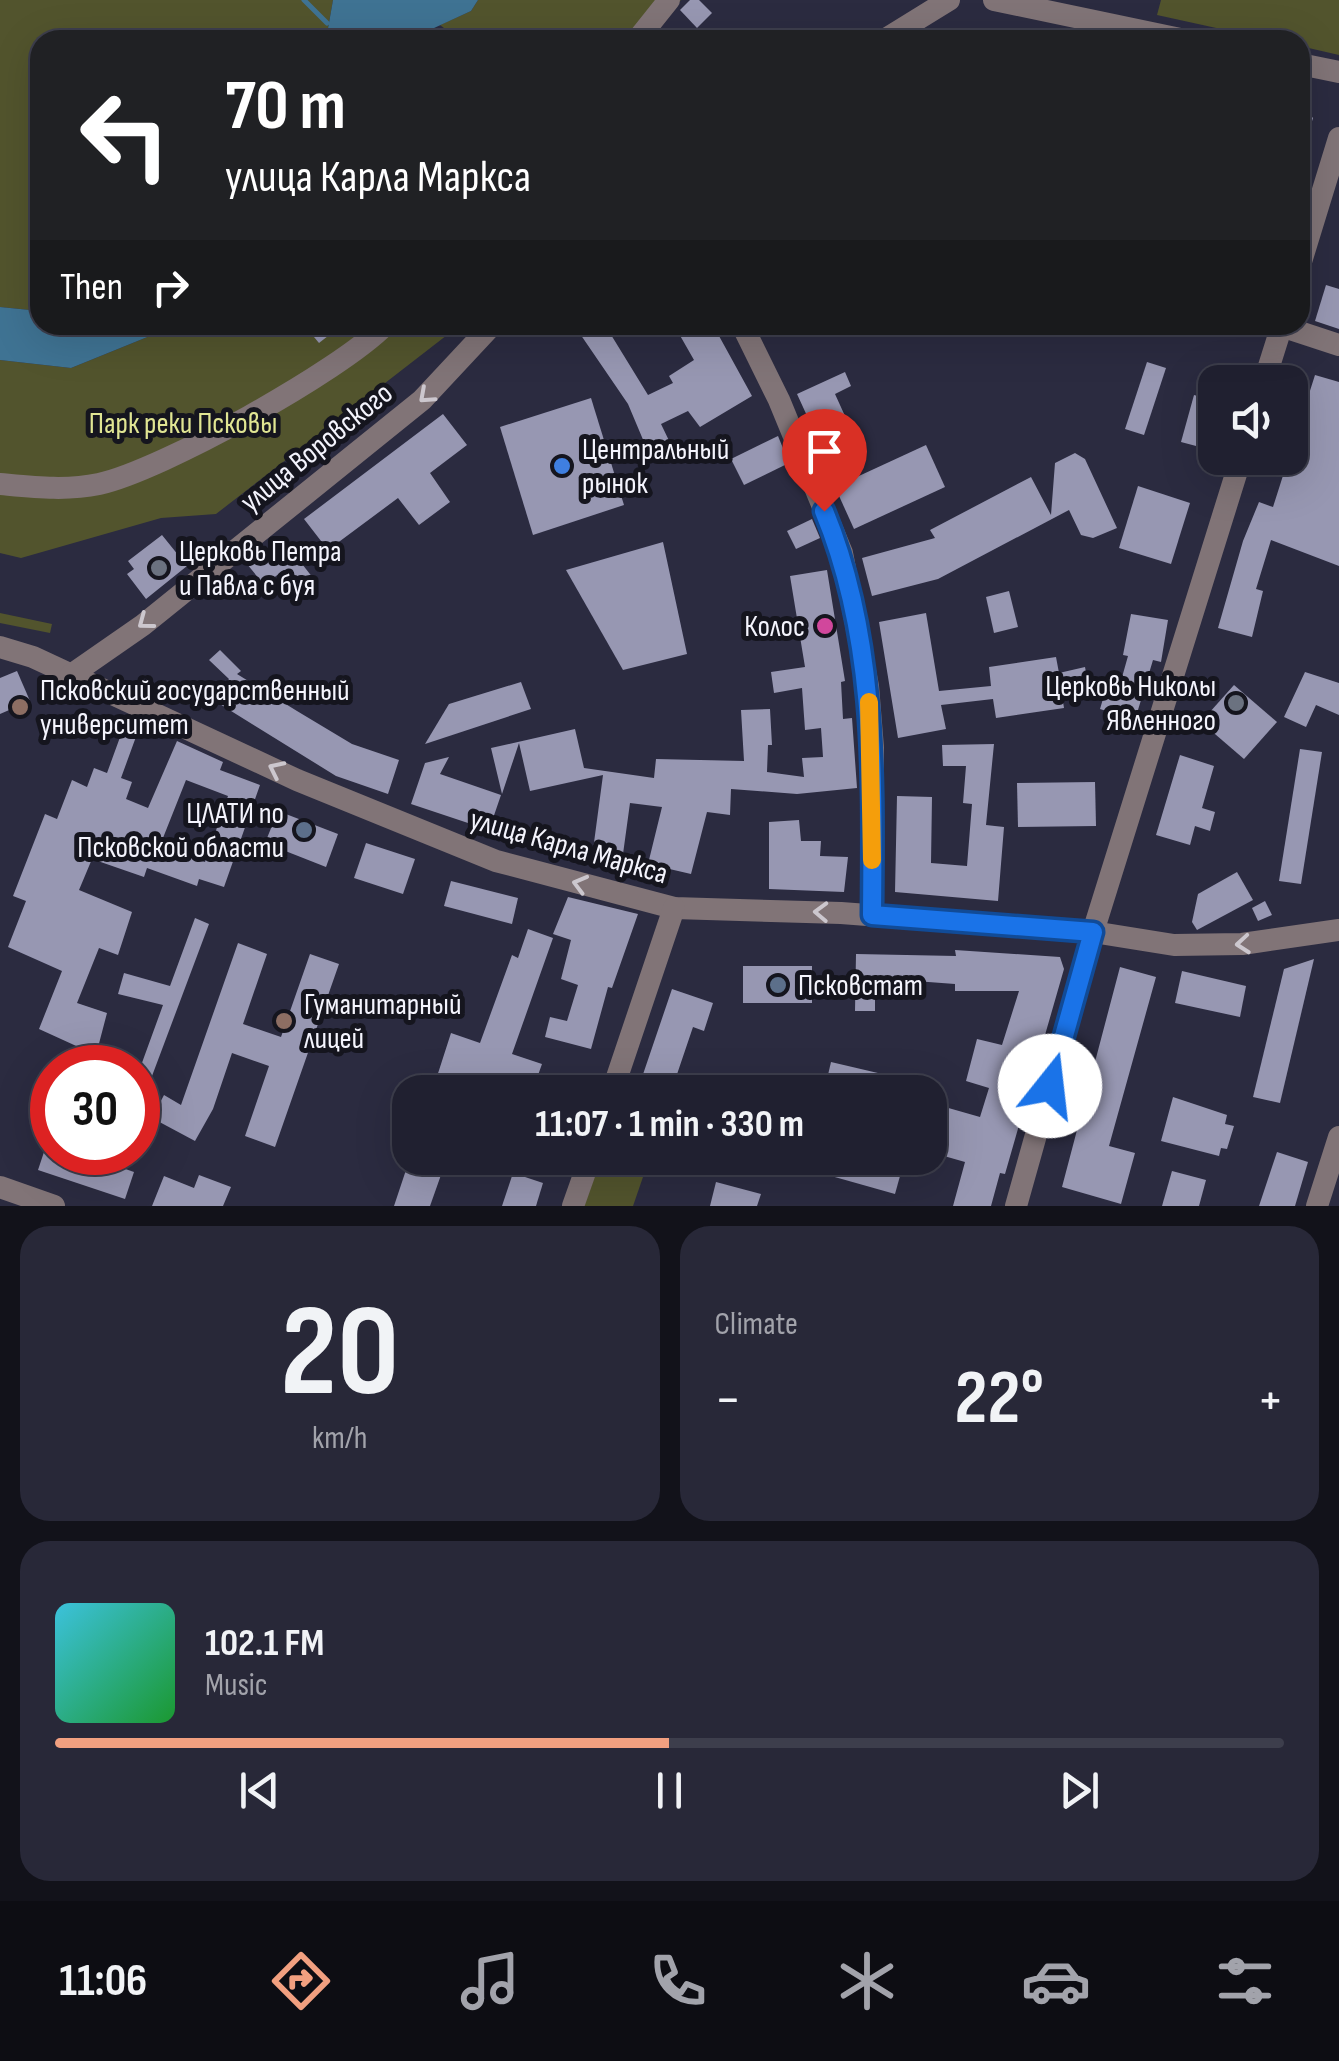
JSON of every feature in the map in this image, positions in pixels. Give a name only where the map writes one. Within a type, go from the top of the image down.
[{"type":"street","points":[[645,30],[669,0]]},
{"type":"street","points":[[900,30],[949,0]]},
{"type":"street","points":[[994,0],[1137,30]]},
{"type":"street","points":[[1310,66],[1339,72]]},
{"type":"street","points":[[1310,232],[1339,138]]},
{"type":"street","points":[[0,484],[60,489],[96,485],[139,472],[340,360],[373,335]]},
{"type":"street","name":"улица Воровского","points":[[71,674],[142,626],[422,400],[483,335]]},
{"type":"street","points":[[747,335],[779,400],[842,553],[868,686],[873,748],[872,915]]},
{"type":"street","points":[[1269,365],[1279,335]]},
{"type":"street","points":[[1309,335],[1339,345]]},
{"type":"street","points":[[1016,1206],[1093,932],[1236,475]]},
{"type":"street","name":"улица Карла Маркса","points":[[0,647],[71,674],[297,780],[496,861],[674,908],[872,915],[1093,932],[1174,945],[1219,946],[1339,930]]},
{"type":"street","points":[[618,1075],[674,908]]},
{"type":"street","points":[[1317,1206],[1339,1137]]},
{"type":"street","points":[[574,1206],[584,1175]]},
{"type":"street","points":[[0,1187],[54,1206]]},
{"type":"green space","points":[[0,0],[333,0],[328,30],[30,30],[30,310],[0,307]]},
{"type":"green space","points":[[478,0],[681,0],[652,30],[447,30],[440,25],[471,11]]},
{"type":"green space","points":[[1161,0],[1339,0],[1339,55],[1310,48],[1310,30],[1225,30],[1157,15]]},
{"type":"green space","name":"Парк реки Псковы","points":[[152,335],[447,335],[216,514],[161,518],[21,558],[0,553],[0,360],[71,368]]},
{"type":"green space","points":[[0,613],[52,624],[50,633],[0,623]]},
{"type":"green space","points":[[595,1175],[644,1175],[633,1206],[584,1206]]},
{"type":"water","points":[[333,0],[478,0],[471,11],[430,30],[328,30]]},
{"type":"water","points":[[0,307],[30,310],[30,335],[152,335],[71,368],[0,360]]},
{"type":"building","points":[[690,0],[699,0],[712,13],[697,28],[680,10]]},
{"type":"building","points":[[1326,285],[1339,289],[1339,329],[1315,321]]},
{"type":"building","points":[[312,335],[329,335],[319,343]]},
{"type":"building","points":[[581,335],[611,335],[648,395],[673,383],[669,376],[694,360],[680,335],[718,335],[752,396],[700,427],[688,411],[661,424],[674,451],[652,461],[628,404]]},
{"type":"building","points":[[1147,362],[1166,368],[1144,435],[1125,429]]},
{"type":"building","points":[[845,372],[851,386],[835,394],[845,416],[814,431],[797,394]]},
{"type":"building","points":[[1315,375],[1339,382],[1339,566],[1271,540],[1256,589],[1263,591],[1252,637],[1218,628],[1243,541],[1259,502],[1273,507],[1283,475],[1308,475],[1308,397]]},
{"type":"building","points":[[1194,395],[1198,396],[1198,446],[1181,442]]},
{"type":"building","name":"Центральный рынок","points":[[591,398],[624,505],[533,535],[500,427]]},
{"type":"building","points":[[443,414],[467,445],[430,473],[450,502],[419,525],[398,498],[328,550],[304,519]]},
{"type":"building","points":[[778,436],[789,463],[744,485],[731,459]]},
{"type":"building","points":[[926,445],[945,487],[854,529],[835,487]]},
{"type":"building","points":[[1075,453],[1085,459],[1117,528],[1093,538],[1081,535],[1069,510],[938,579],[872,596],[862,558],[935,538],[930,530],[1031,477],[1051,515],[1055,463]]},
{"type":"building","points":[[1138,486],[1190,503],[1171,564],[1119,548]]},
{"type":"building","points":[[812,519],[820,538],[796,549],[787,531]]},
{"type":"building","name":"Церковь Петра и Павла с буя","points":[[162,535],[187,566],[146,599],[127,574],[134,569],[128,561]]},
{"type":"building","points":[[281,537],[313,578],[299,589],[284,570],[264,585],[247,564]]},
{"type":"building","points":[[663,542],[687,654],[623,670],[566,570]]},
{"type":"building","points":[[827,570],[845,681],[841,682],[843,719],[852,718],[857,788],[797,794],[731,789],[730,815],[707,812],[691,874],[648,864],[662,807],[630,803],[623,854],[593,850],[603,775],[530,791],[519,743],[502,794],[491,748],[575,729],[584,768],[654,778],[656,759],[744,761],[741,710],[770,709],[772,745],[768,745],[767,772],[804,777],[802,758],[823,757],[821,728],[805,730],[802,688],[774,693],[771,672],[805,667],[790,576]]},
{"type":"building","points":[[1009,591],[1018,627],[994,633],[986,597]]},
{"type":"building","points":[[926,613],[939,691],[991,686],[989,667],[1056,657],[1059,673],[1085,667],[1088,683],[1061,689],[1064,708],[996,718],[993,699],[941,705],[946,729],[898,738],[879,622]]},
{"type":"building","points":[[1131,614],[1168,620],[1161,662],[1153,660],[1135,720],[1100,709],[1105,692],[1117,695],[1128,656],[1123,655]]},
{"type":"building","points":[[220,650],[241,671],[237,674],[297,711],[352,744],[399,760],[388,794],[336,776],[215,701],[229,679],[209,660]]},
{"type":"building","points":[[17,671],[30,701],[0,714],[0,678]]},
{"type":"building","points":[[1305,672],[1339,683],[1339,715],[1316,705],[1306,727],[1284,717]]},
{"type":"building","points":[[521,682],[531,709],[425,744],[449,704]]},
{"type":"building","name":"Церковь Николы Явленного","points":[[1234,685],[1277,722],[1244,759],[1201,722]]},
{"type":"building","points":[[123,729],[137,734],[121,778],[132,782],[126,799],[148,808],[177,741],[223,762],[220,770],[260,785],[224,887],[199,879],[197,886],[147,868],[144,877],[92,859],[79,890],[132,912],[118,955],[99,948],[77,1003],[107,1013],[99,1045],[74,1045],[39,1029],[62,971],[8,947],[26,901],[13,896],[45,814],[57,819],[72,780],[87,787],[94,768],[107,773]],"holes":[[[186,780],[228,796],[205,862],[159,848]]]},
{"type":"building","points":[[994,744],[986,825],[1004,827],[998,901],[895,892],[897,796],[932,797],[931,863],[967,866],[972,804],[963,803],[966,766],[943,766],[942,745]]},
{"type":"building","points":[[1300,749],[1322,752],[1301,884],[1279,881]]},
{"type":"building","points":[[1180,755],[1214,766],[1202,808],[1215,812],[1210,831],[1195,826],[1190,845],[1156,835]]},
{"type":"building","points":[[449,757],[440,774],[501,795],[489,830],[411,804],[425,763]]},
{"type":"building","points":[[1095,782],[1096,826],[1018,827],[1017,783]]},
{"type":"building","points":[[278,811],[338,834],[326,867],[265,843]]},
{"type":"building","points":[[799,820],[801,841],[821,841],[820,856],[848,857],[844,892],[769,889],[769,822]]},
{"type":"building","points":[[366,843],[415,859],[403,894],[354,878]]},
{"type":"building","points":[[1237,872],[1253,900],[1197,930],[1192,922],[1198,894]]},
{"type":"building","points":[[451,881],[518,898],[512,924],[444,906]]},
{"type":"building","points":[[568,897],[638,914],[612,988],[608,987],[591,1049],[545,1037],[550,1017],[567,1021],[578,985],[561,979],[571,940],[553,934]]},
{"type":"building","points":[[1265,901],[1272,915],[1258,921],[1252,908]]},
{"type":"building","points":[[195,918],[209,924],[160,1055],[160,1045],[148,1045],[163,1005],[118,994],[124,973],[170,986]]},
{"type":"building","points":[[528,929],[553,938],[512,1054],[542,1064],[538,1075],[437,1075],[451,1033],[480,1043],[512,955],[518,958]]},
{"type":"building","points":[[238,943],[267,954],[243,1024],[281,1037],[310,954],[339,964],[275,1147],[245,1136],[269,1066],[232,1053],[213,1109],[195,1141],[160,1122],[164,1095],[181,1105]]},
{"type":"building","points":[[955,950],[1060,957],[1064,969],[1005,1174],[1000,1173],[991,1206],[953,1206],[965,1162],[947,1157],[947,1108],[980,1117],[989,1088],[966,1081],[977,1039],[1002,1045],[1019,991],[955,991],[955,984],[875,978],[875,1011],[855,1011],[856,954],[956,956]]},
{"type":"building","points":[[1314,959],[1280,1103],[1253,1097],[1284,969]]},
{"type":"building","name":"Псковстат","points":[[743,966],[812,966],[812,1003],[743,1003]]},
{"type":"building","points":[[1120,967],[1156,977],[1109,1146],[1135,1153],[1121,1204],[1062,1187]]},
{"type":"building","points":[[1182,971],[1246,986],[1240,1017],[1175,1003]]},
{"type":"building","points":[[672,989],[713,1003],[704,1031],[693,1027],[677,1075],[643,1075]]},
{"type":"building","points":[[831,1062],[886,1075],[828,1075]]},
{"type":"building","points":[[1173,1097],[1227,1115],[1225,1124],[1234,1126],[1227,1149],[1221,1148],[1219,1156],[1161,1141]]},
{"type":"building","points":[[1277,1152],[1308,1162],[1295,1206],[1259,1206]]},
{"type":"building","points":[[1172,1171],[1206,1180],[1199,1206],[1162,1206]]},
{"type":"building","points":[[53,1175],[133,1175],[125,1199]]},
{"type":"building","points":[[199,1175],[231,1187],[223,1206],[152,1206],[164,1176],[194,1188]]},
{"type":"building","points":[[404,1175],[441,1175],[430,1206],[394,1206]]},
{"type":"building","points":[[512,1175],[543,1183],[536,1206],[502,1206]]},
{"type":"building","points":[[828,1175],[900,1175],[895,1194]]},
{"type":"building","points":[[716,1182],[761,1194],[757,1206],[710,1206]]},
{"type":"waterway","points":[[304,0],[327,23]]},
{"type":"slow traffic","points":[[869,702],[873,748],[872,860]]},
{"type":"place","name":"Центральный рынок","points":[[562,466]]},
{"type":"place","name":"Церковь Петра и Павла с буя","points":[[159,568]]},
{"type":"place","name":"Колос","points":[[825,626]]},
{"type":"place","name":"Церковь Николы Явленного","points":[[1236,703]]},
{"type":"place","name":"Псковский государственный университет","points":[[20,707]]},
{"type":"place","name":"ЦЛАТИ по Псковской области","points":[[304,830]]},
{"type":"place","name":"Псковстат","points":[[778,985]]},
{"type":"place","name":"Гуманитарный лицей","points":[[284,1021]]},
{"type":"route","points":[[824,511],[842,553],[868,686],[873,748],[872,915],[1093,932],[1050,1086]]}]
